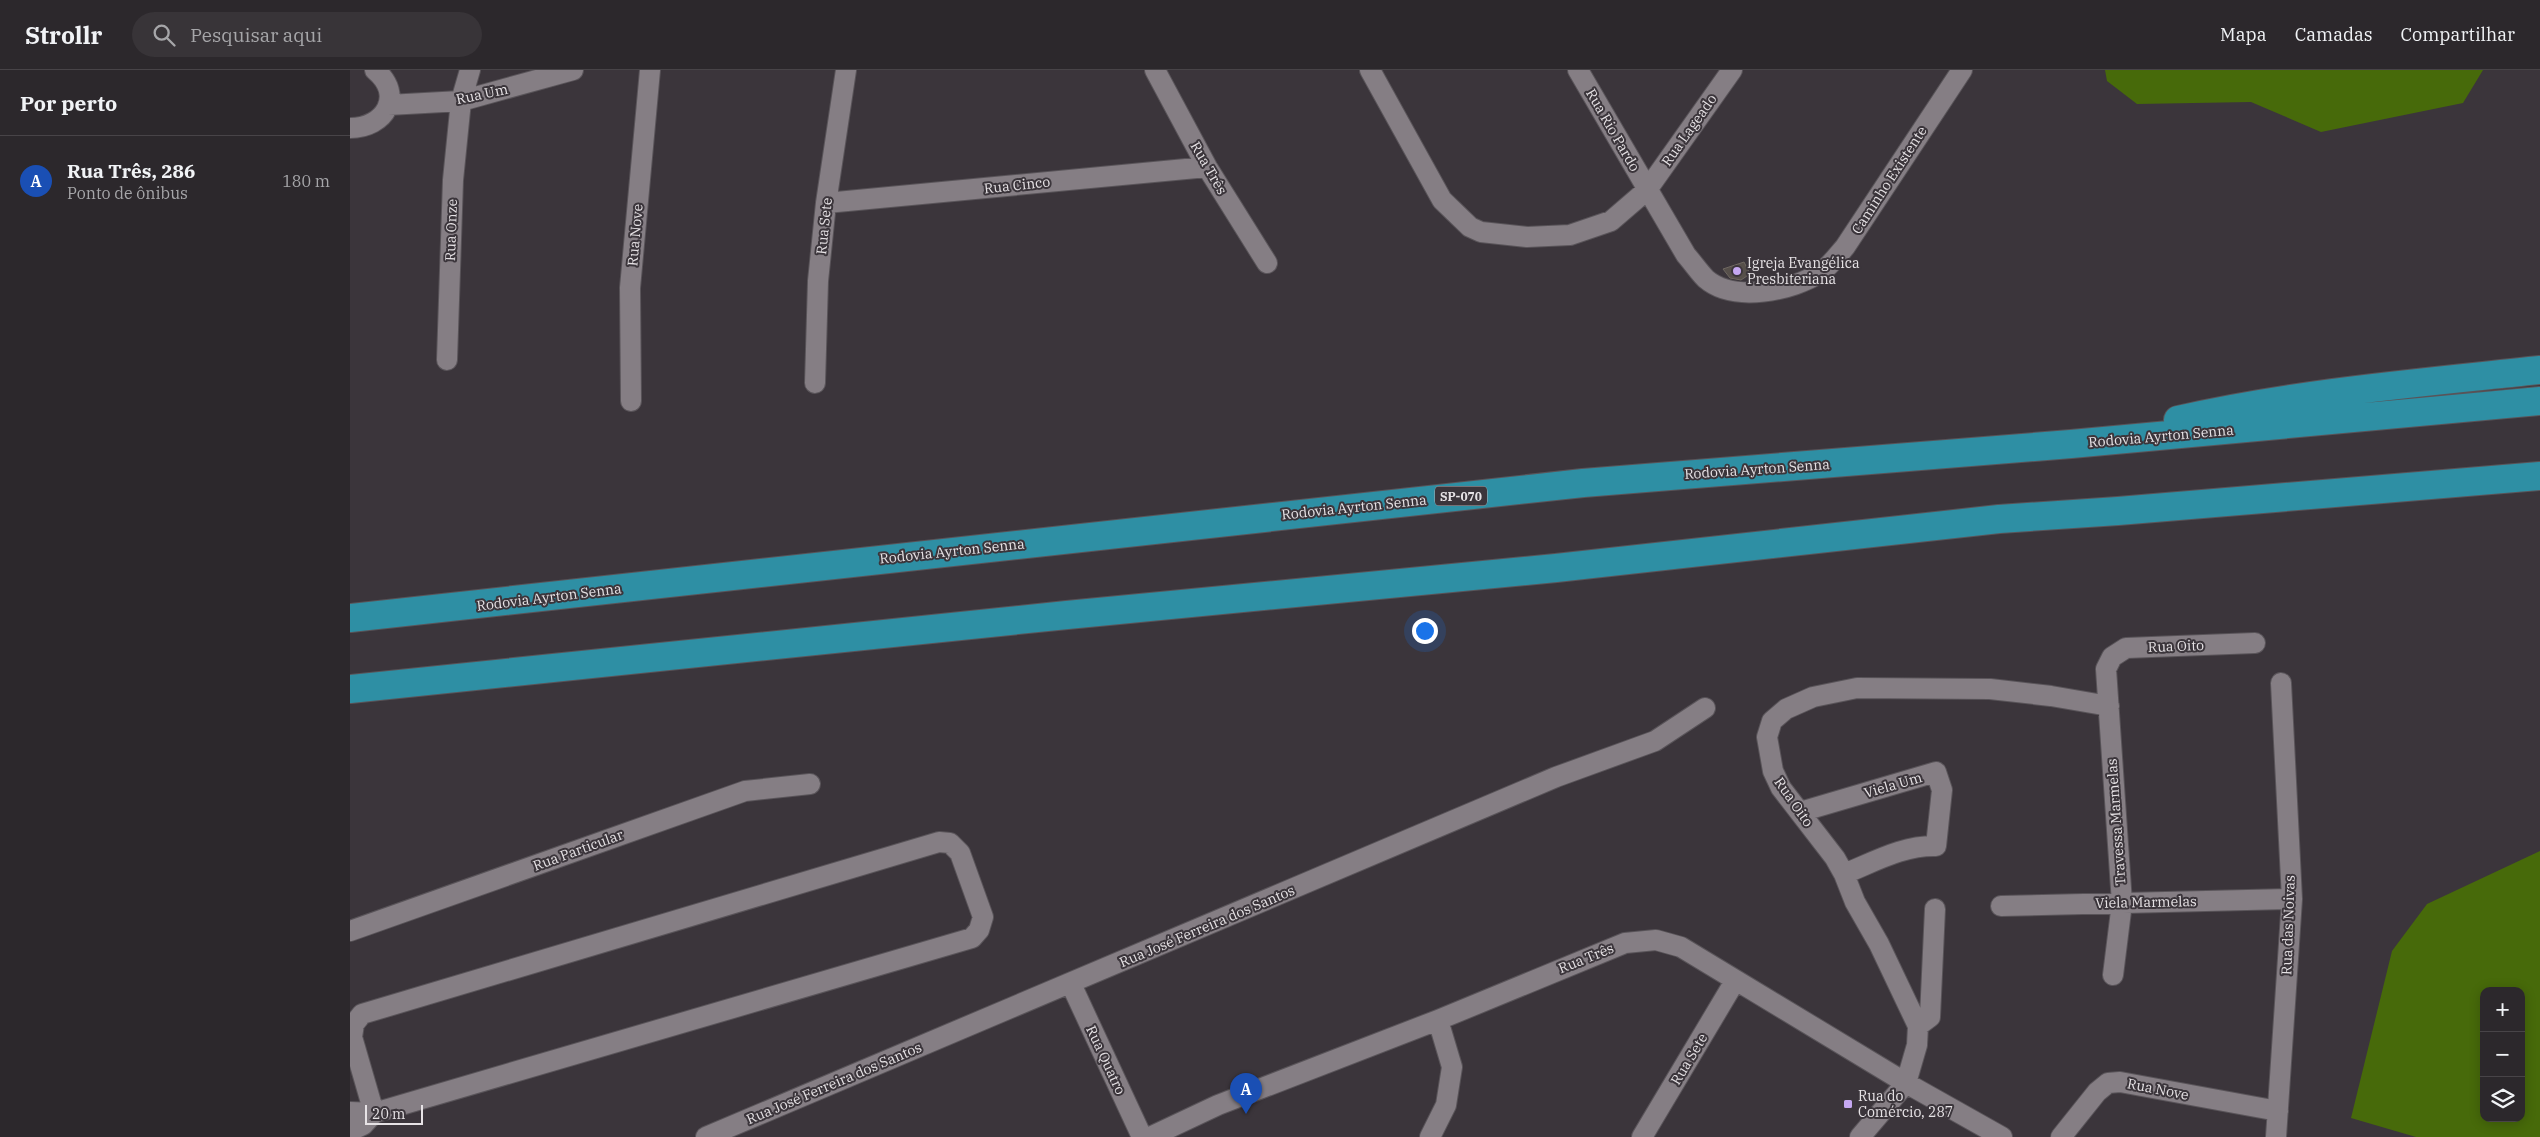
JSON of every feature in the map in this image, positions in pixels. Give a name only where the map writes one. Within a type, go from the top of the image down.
[{"type":"highway","points":[[2071,444],[2212,412],[2377,388],[2540,370]]},
{"type":"highway","name":"Rodovia Ayrton Senna","points":[[350,618],[384,616],[1001,545],[1573,484],[2071,444],[2540,401]]},
{"type":"highway","points":[[350,689],[1556,568],[1999,519],[2540,476]]},
{"type":"street","points":[[350,128],[367,127],[376,122],[388,105],[387,85],[375,70]]},
{"type":"street","name":"Rua Onze","points":[[447,360],[453,180],[461,101],[470,70]]},
{"type":"street","name":"Rua Um","points":[[388,105],[461,101],[573,70]]},
{"type":"street","name":"Rua Nove","points":[[631,401],[630,288],[650,70]]},
{"type":"street","name":"Rua Sete","points":[[815,383],[818,281],[826,203],[846,70]]},
{"type":"street","name":"Rua Três","points":[[1155,70],[1207,167],[1267,263]]},
{"type":"street","name":"Rua Lageado","points":[[1370,70],[1442,200],[1470,227],[1481,232],[1512,236],[1570,235],[1611,221],[1647,190],[1732,70]]},
{"type":"street","name":"Rua Rio Pardo","points":[[1578,70],[1647,190]]},
{"type":"street","name":"Caminho Existente","points":[[1647,190],[1686,255],[1707,279],[1720,286],[1766,293],[1793,286],[1821,272],[1846,248],[1962,70]]},
{"type":"street","name":"Rua Cinco","points":[[826,203],[1207,167]]},
{"type":"street","name":"Rua Oito","points":[[2106,668],[2112,657],[2126,648],[2255,643]]},
{"type":"street","name":"Travessa Marmelas","points":[[2106,668],[2122,903],[2113,975]]},
{"type":"street","name":"Rua das Noivas","points":[[2276,1137],[2292,899],[2281,683]]},
{"type":"street","name":"Rua Oito","points":[[1918,1026],[1879,944],[1855,902],[1844,874],[1781,788],[1773,771],[1767,737],[1772,721],[1786,708],[1813,697],[1857,688],[1990,690],[2051,696],[2109,706]]},
{"type":"street","name":"Rua José Ferreira dos Santos","points":[[706,1137],[1556,777],[1655,741],[1705,708]]},
{"type":"street","name":"Viela Um","points":[[1800,812],[1936,772],[1942,790],[1936,846],[1921,845],[1844,874]]},
{"type":"street","name":"Rua Particular","points":[[350,932],[745,791],[810,784]]},
{"type":"street","points":[[350,1112],[374,1113],[972,938],[979,930],[983,917],[960,853],[950,843],[939,842],[362,1014],[354,1024],[352,1037],[374,1113]]},
{"type":"street","name":"Viela Marmelas","points":[[2001,906],[2292,899]]},
{"type":"street","points":[[1860,1137],[1906,1083],[1916,1045],[1918,1026],[1930,1017],[1935,909]]},
{"type":"street","name":"Rua Três","points":[[1150,1137],[1218,1105],[1438,1020],[1624,943],[1656,940],[1681,947],[1906,1083],[2002,1137]]},
{"type":"street","name":"Rua Sete","points":[[1642,1137],[1735,981]]},
{"type":"street","name":"Rua Quatro","points":[[1071,984],[1142,1137]]},
{"type":"street","points":[[1430,1137],[1446,1104],[1452,1067],[1438,1020]]},
{"type":"street","name":"Rua Nove","points":[[2061,1137],[2097,1092],[2108,1083],[2120,1082],[2278,1112]]},
{"type":"street","points":[[350,1131],[363,1125],[374,1113]]},
{"type":"green space","points":[[2105,70],[2483,70],[2463,103],[2321,132],[2251,102],[2137,104],[2107,81]]},
{"type":"green space","points":[[2540,851],[2540,1137],[2416,1137],[2351,1118],[2392,951],[2427,904]]},
{"type":"building","name":"Igreja Evangélica Presbiteriana","points":[[1744,262],[1750,274],[1741,280],[1730,278],[1723,269]]},
{"type":"place","name":"Igreja Evangélica Presbiteriana","points":[[1737,271]]},
{"type":"place","name":"Rua do Comércio, 287","points":[[1848,1104]]},
{"type":"place","name":"Rua Três, 286","points":[[1246,1114]]}]
